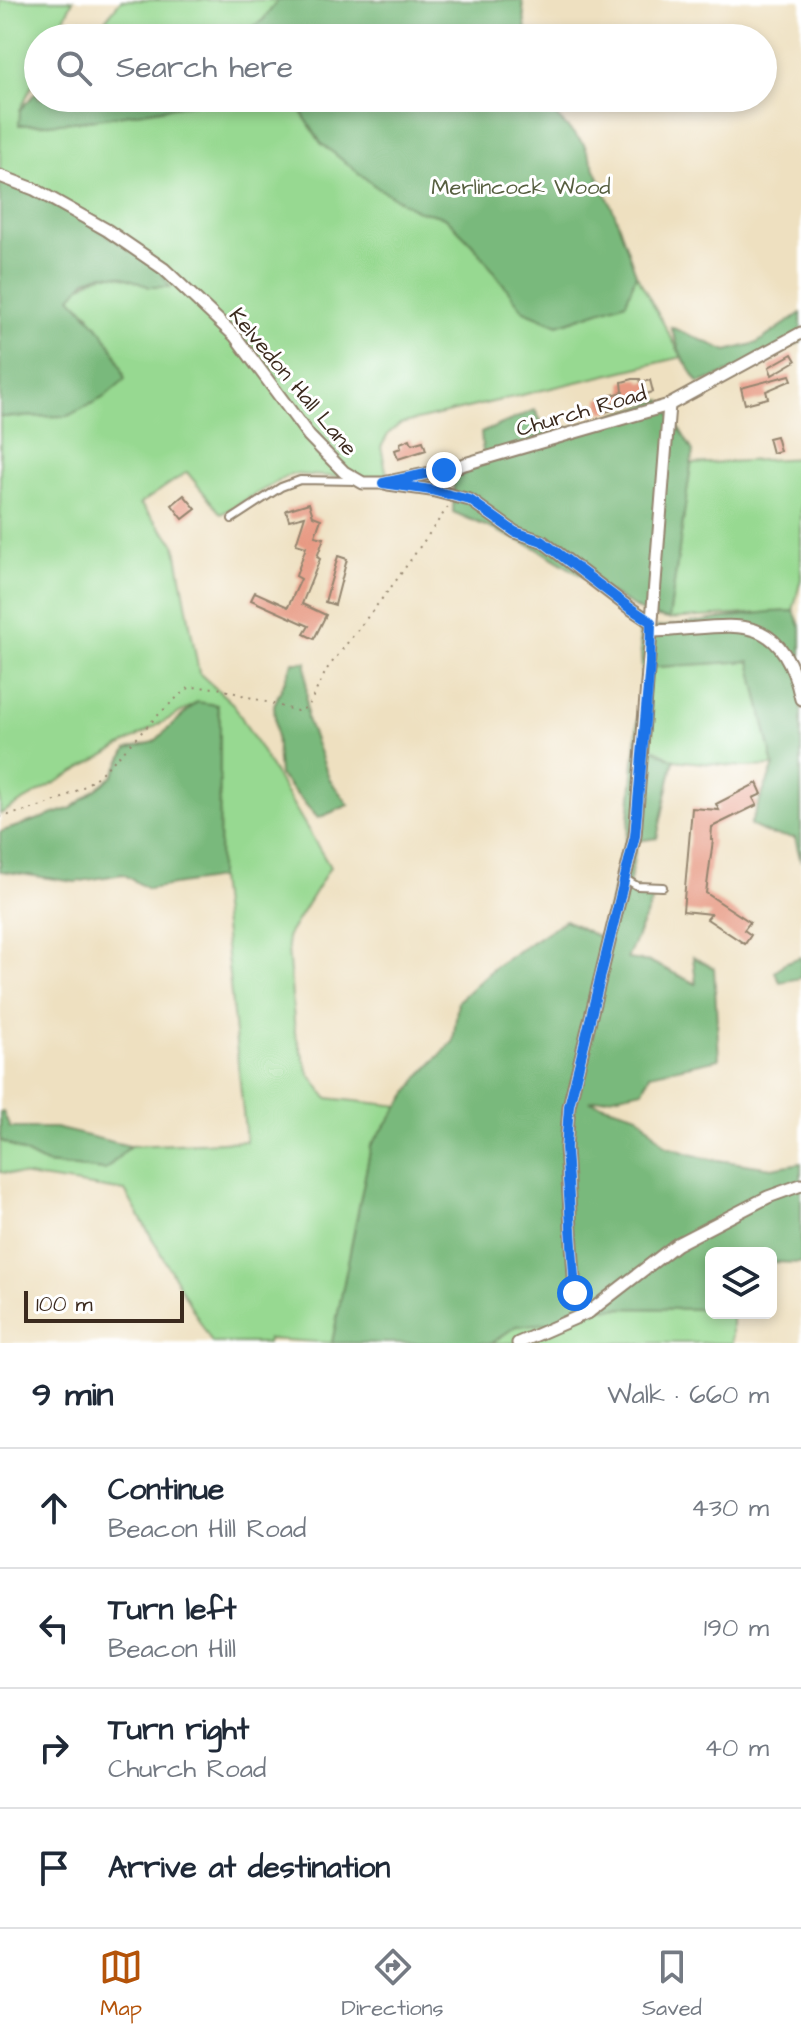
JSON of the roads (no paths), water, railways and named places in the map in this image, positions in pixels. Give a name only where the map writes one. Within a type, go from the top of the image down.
[{"type":"street","name":"Kelvedon Hall Lane","points":[[0,176],[58,202],[107,230],[164,269],[235,336],[309,436],[344,472],[358,481]]},
{"type":"street","name":"Church Road","points":[[358,481],[383,483],[444,470],[669,405],[801,333]]},
{"type":"street","points":[[589,1312],[575,1293],[566,1148],[569,1106],[635,836],[669,405]]},
{"type":"street","points":[[383,483],[470,500],[515,532],[542,541],[651,626],[678,630],[713,625],[751,628],[771,637],[783,649],[801,699]]},
{"type":"street","points":[[518,1343],[589,1312],[677,1244],[768,1197],[801,1185]]},
{"type":"lane","points":[[232,519],[281,487],[300,480],[358,481]]},
{"type":"lane","points":[[624,878],[637,886],[663,887]]},
{"type":"park label","name":"Merlincock Wood","points":[[521,186]]}]
